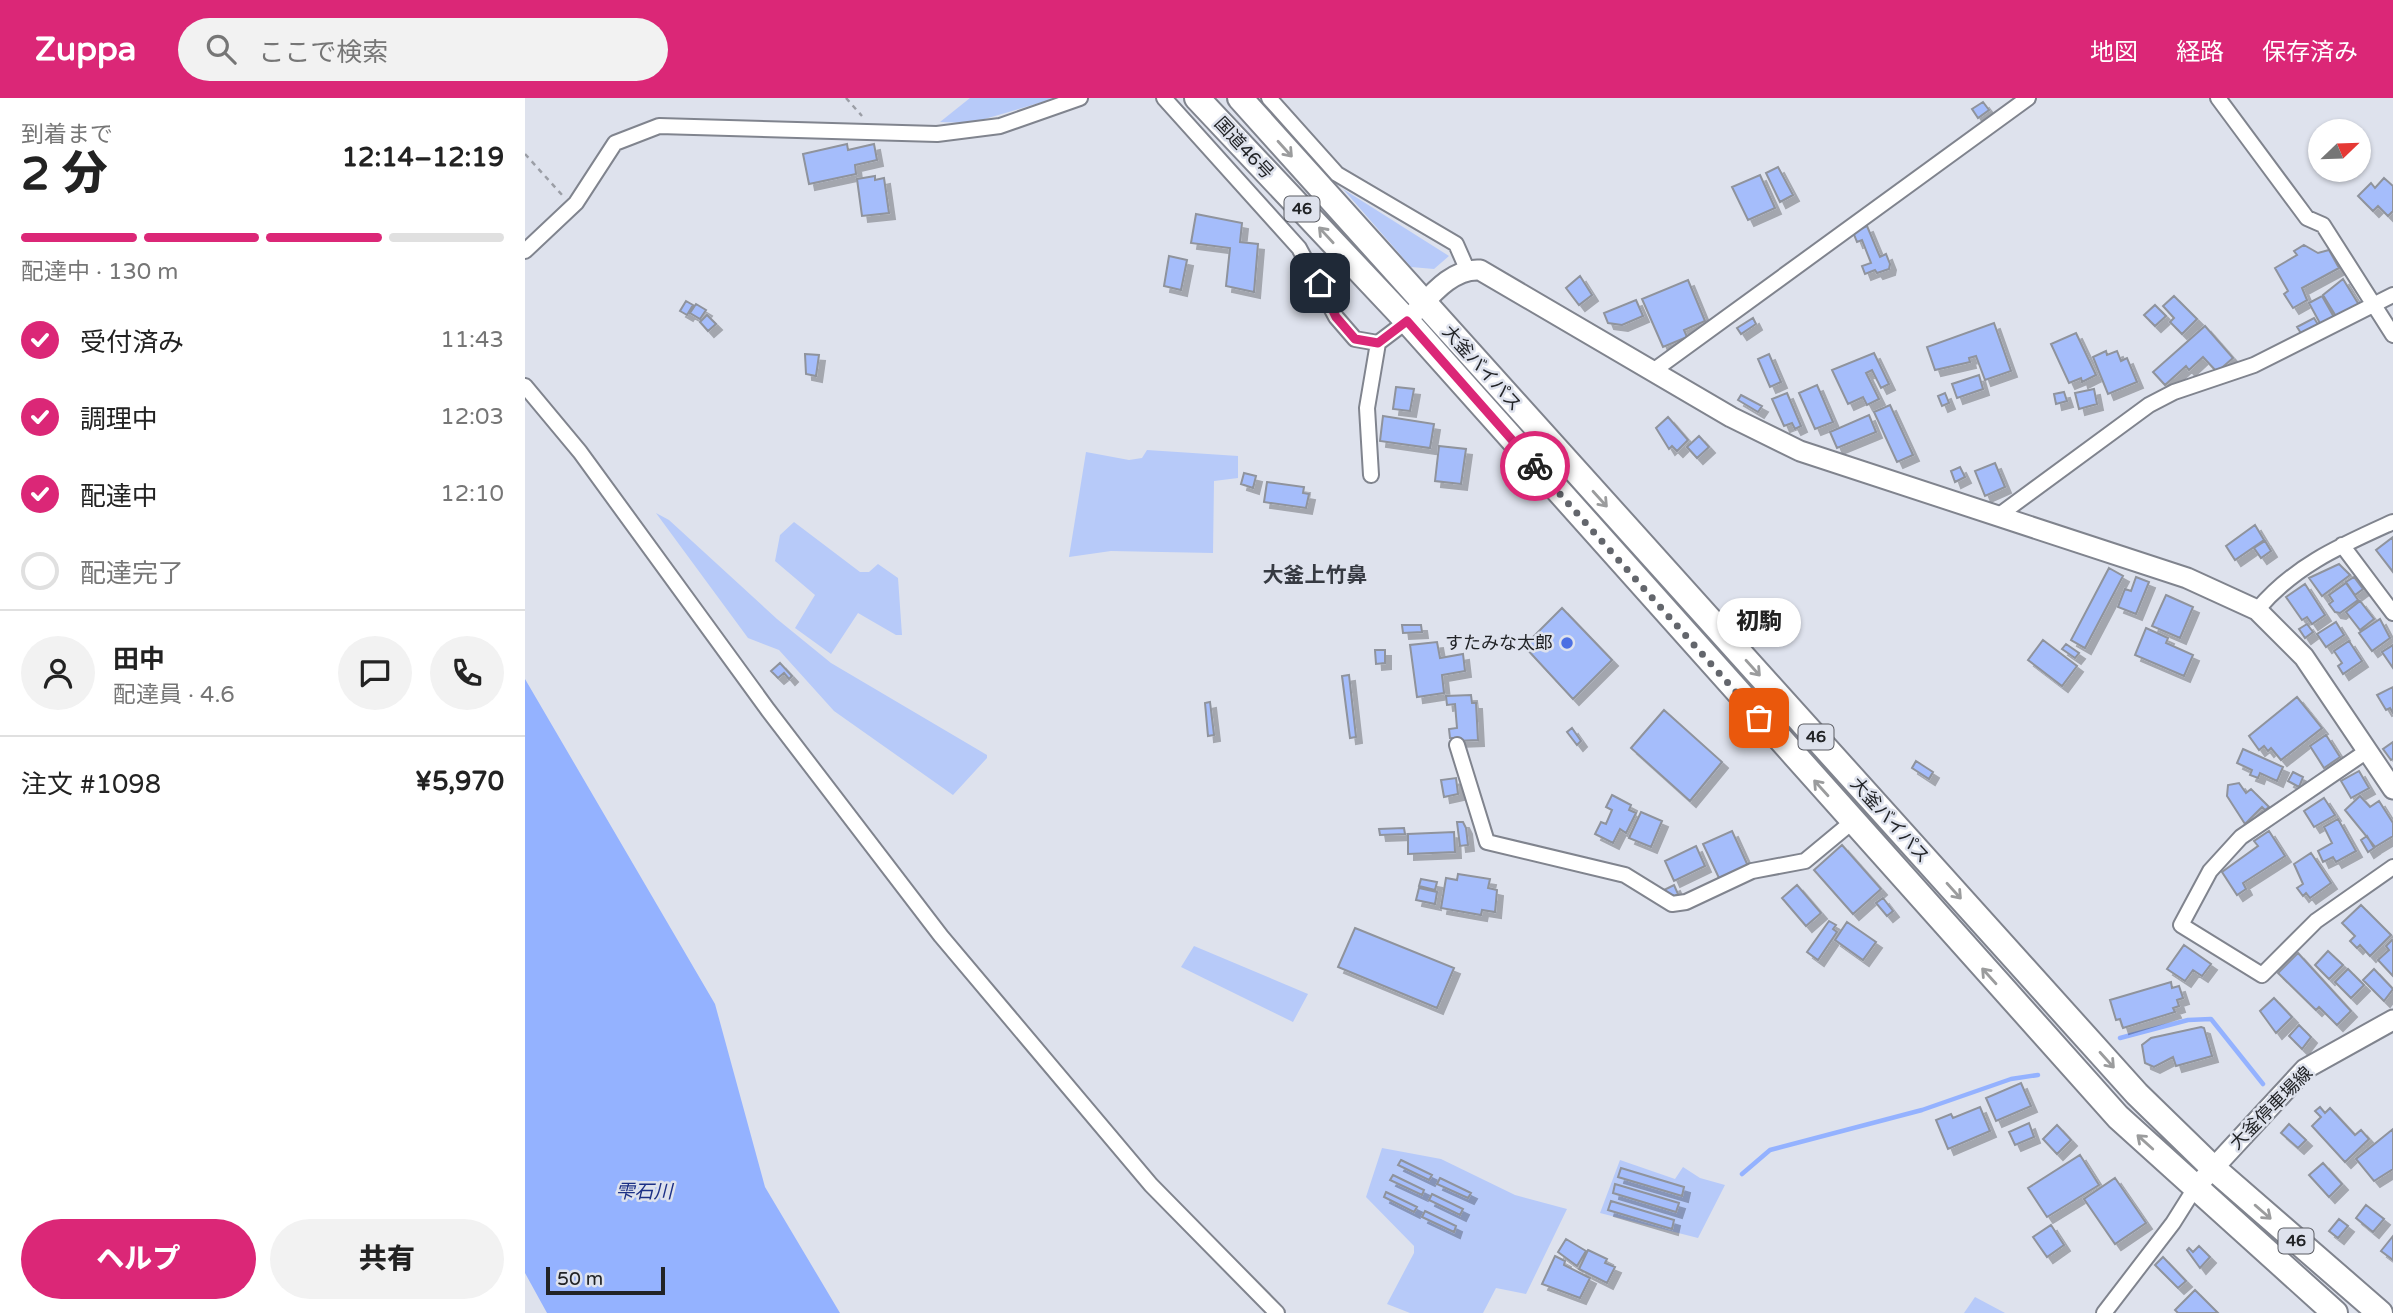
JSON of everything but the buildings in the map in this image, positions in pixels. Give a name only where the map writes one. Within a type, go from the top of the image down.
[{"type":"highway","name":"国道46号","points":[[1197,98],[1415,312]]},
{"type":"highway","name":"国道46号","points":[[1240,98],[1415,312]]},
{"type":"highway","name":"大釜バイパス","points":[[1415,312],[1852,822],[2118,1117],[2335,1313]]},
{"type":"highway","name":"大釜バイパス","points":[[1415,312],[2137,1094],[2212,1167],[2380,1313]]},
{"type":"street","points":[[525,251],[576,203],[615,144],[659,126],[937,134],[1000,126],[1080,98]]},
{"type":"street","points":[[1164,98],[1299,247],[1336,317],[1355,339],[1378,343]]},
{"type":"street","points":[[1269,98],[1337,174],[1456,244],[1467,269]]},
{"type":"street","points":[[1653,371],[2028,98]]},
{"type":"street","points":[[2218,98],[2307,218],[2323,225],[2393,335]]},
{"type":"street","points":[[1371,475],[1367,408],[1378,343],[1455,275],[1467,269],[1480,270],[1731,417],[1800,451],[2187,578],[2257,610],[2304,657],[2393,789]]},
{"type":"street","points":[[1998,516],[2148,405],[2174,392],[2254,365],[2393,295]]},
{"type":"street","points":[[525,386],[580,452],[768,710],[941,936],[1151,1185],[1277,1313]]},
{"type":"street","points":[[2257,610],[2279,585],[2342,545],[2393,522]]},
{"type":"street","points":[[2342,545],[2393,613]]},
{"type":"street","points":[[1457,745],[1487,842],[1625,875],[1672,904],[1686,902],[1752,871],[1805,861],[1852,822]]},
{"type":"street","points":[[2367,751],[2241,837],[2210,871],[2181,925],[2262,975],[2316,921],[2393,867]]},
{"type":"street","name":"大釜停車場線","points":[[2195,1188],[2305,1069],[2393,1020]]},
{"type":"street","points":[[2104,1313],[2173,1223],[2195,1188]]},
{"type":"path","points":[[846,98],[876,131]]},
{"type":"path","points":[[525,154],[567,201],[576,203]]},
{"type":"shaded area","points":[[970,98],[1056,98],[971,123],[940,122]]},
{"type":"shaded area","points":[[1343,189],[1449,256],[1434,269],[1411,267]]},
{"type":"shaded area","points":[[1147,450],[1238,456],[1238,478],[1214,481],[1213,553],[1111,551],[1069,557],[1086,452],[1129,460],[1142,458]]},
{"type":"shaded area","points":[[656,513],[669,520],[777,619],[831,663],[987,755],[987,758],[953,795],[834,711],[779,650],[748,638]]},
{"type":"shaded area","points":[[794,522],[860,572],[869,572],[878,564],[898,578],[902,635],[896,635],[858,613],[831,654],[795,628],[815,595],[775,561],[780,535]]},
{"type":"shaded area","points":[[1194,946],[1308,994],[1293,1022],[1181,967]]},
{"type":"shaded area","points":[[1382,1148],[1441,1159],[1515,1195],[1567,1209],[1526,1294],[1496,1288],[1483,1313],[1410,1313],[1387,1304],[1414,1253],[1414,1246],[1366,1197]]},
{"type":"shaded area","points":[[1620,1160],[1675,1179],[1683,1167],[1700,1178],[1725,1185],[1698,1238],[1600,1213]]},
{"type":"shaded area","points":[[1975,1297],[2005,1313],[1964,1313]]},
{"type":"water","name":"雫石川","points":[[525,679],[715,1004],[765,1187],[840,1313],[547,1313],[525,1273]]},
{"type":"waterway","points":[[2120,1038],[2188,1020],[2211,1019],[2263,1084]]},
{"type":"waterway","points":[[1742,1174],[1770,1150],[1922,1110],[2011,1079],[2038,1075]]},
{"type":"way so far","points":[[1535,466],[1759,718]]},
{"type":"place","name":"すたみな太郎","points":[[1567,643]]},
{"type":"place","name":"初駒","points":[[1759,718]]},
{"type":"district","name":"大釜上竹鼻","points":[[1315,575]]},
{"type":"route","points":[[1320,283],[1336,317],[1355,339],[1378,343],[1407,321],[1535,466]]}]
